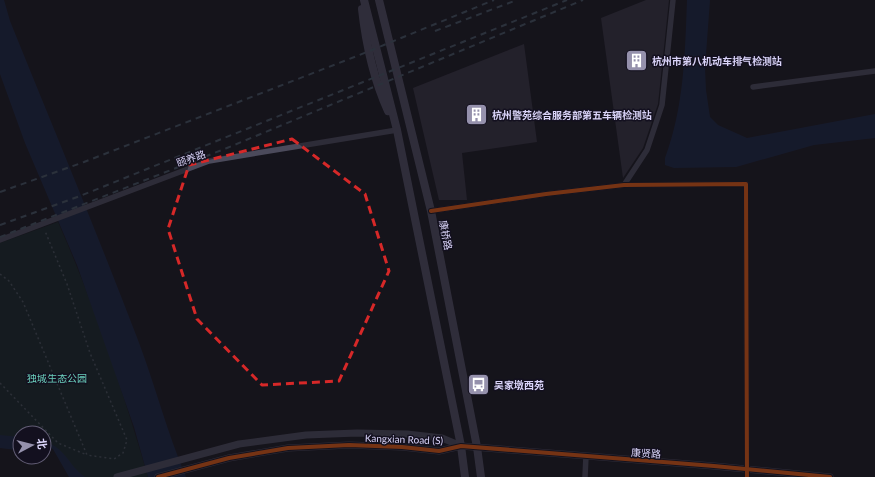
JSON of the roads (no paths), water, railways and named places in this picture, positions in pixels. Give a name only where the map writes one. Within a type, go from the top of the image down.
[{"type":"main road","points":[[361,0],[366,41],[372,70],[397,130]]},
{"type":"main road","points":[[364,0],[397,130],[461,446],[465,477]]},
{"type":"main road","name":"康桥路","points":[[379,0],[431,211],[477,447],[481,477]]},
{"type":"street","points":[[624,185],[647,150],[662,104],[673,0]]},
{"type":"street","points":[[753,87],[875,71]]},
{"type":"street","name":"颐养路","points":[[0,240],[209,161],[397,130]]},
{"type":"street","points":[[431,211],[546,194],[624,185],[746,184],[747,473]]},
{"type":"street","name":"Kangxian Road (S)","points":[[117,477],[239,444],[306,435],[364,433],[442,438],[461,446]]},
{"type":"street","name":"Kangxian Road (S)","points":[[158,477],[242,456],[320,446],[378,446],[439,451],[461,446]]},
{"type":"street","name":"康贤路","points":[[461,446],[586,456],[747,473],[830,477]]},
{"type":"street","points":[[585,477],[586,456]]},
{"type":"water","points":[[0,0],[4,0],[10,21],[122,300],[144,357],[186,477],[148,477],[134,427],[77,265],[25,143],[0,74]]},
{"type":"water","points":[[687,0],[710,0],[705,68],[706,90],[710,117],[718,125],[747,138],[875,114],[875,138],[814,145],[736,167],[674,168],[665,165],[665,158],[680,100]]},
{"type":"water","points":[[0,435],[12,436],[12,450],[0,448]]},
{"type":"water","points":[[52,445],[63,453],[74,467],[85,477],[69,477]]},
{"type":"railway","points":[[0,192],[84,162],[357,56],[494,0]]},
{"type":"railway","points":[[435,31],[517,0]]},
{"type":"railway","points":[[0,225],[80,196],[567,0]]},
{"type":"railway","points":[[0,237],[227,148],[583,0]]},
{"type":"place","name":"杭州市第八机动车排气检测站","points":[[637,61]]},
{"type":"place","name":"杭州警苑综合服务部第五车辆检测站","points":[[476,115]]},
{"type":"place","name":"吴家墩西苑","points":[[478,385]]},
{"type":"park label","name":"独城生态公园","points":[[57,378]]}]
